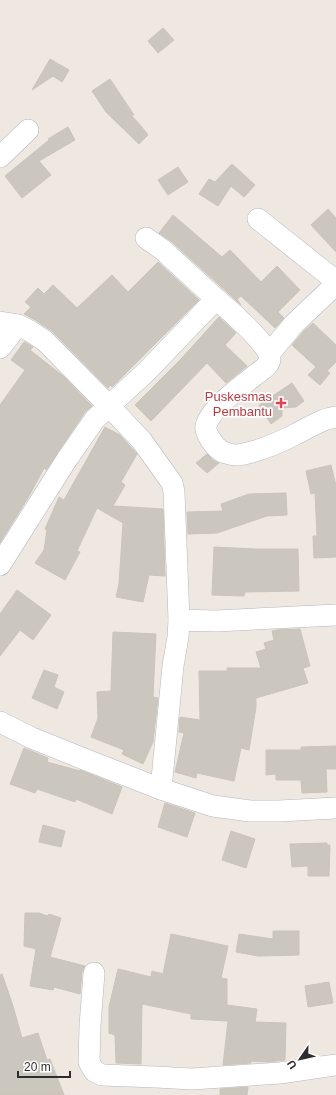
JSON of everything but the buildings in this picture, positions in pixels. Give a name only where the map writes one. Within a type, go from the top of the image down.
[{"type":"street","points":[[0,157],[28,130]]},
{"type":"street","points":[[258,219],[336,283],[294,324],[269,354]]},
{"type":"street","points":[[146,238],[163,250],[249,329],[269,354],[269,363],[227,398],[209,418],[206,425],[206,432],[211,442],[216,447],[225,453],[236,456],[244,455],[278,442],[325,419],[336,417]]},
{"type":"street","points":[[0,565],[95,419],[147,372],[216,298]]},
{"type":"street","points":[[0,348],[9,324],[30,331],[44,341],[142,441],[172,483],[174,492],[179,628],[161,789]]},
{"type":"street","points":[[179,628],[216,621],[336,615]]},
{"type":"street","points":[[0,722],[32,738],[84,759],[161,789],[213,806],[250,812],[336,808]]},
{"type":"street","points":[[94,973],[89,1062],[94,1071],[102,1075],[156,1077],[192,1087],[336,1065]]},
{"type":"place","name":"Puskesmas Pembantu","points":[[281,403]]}]
